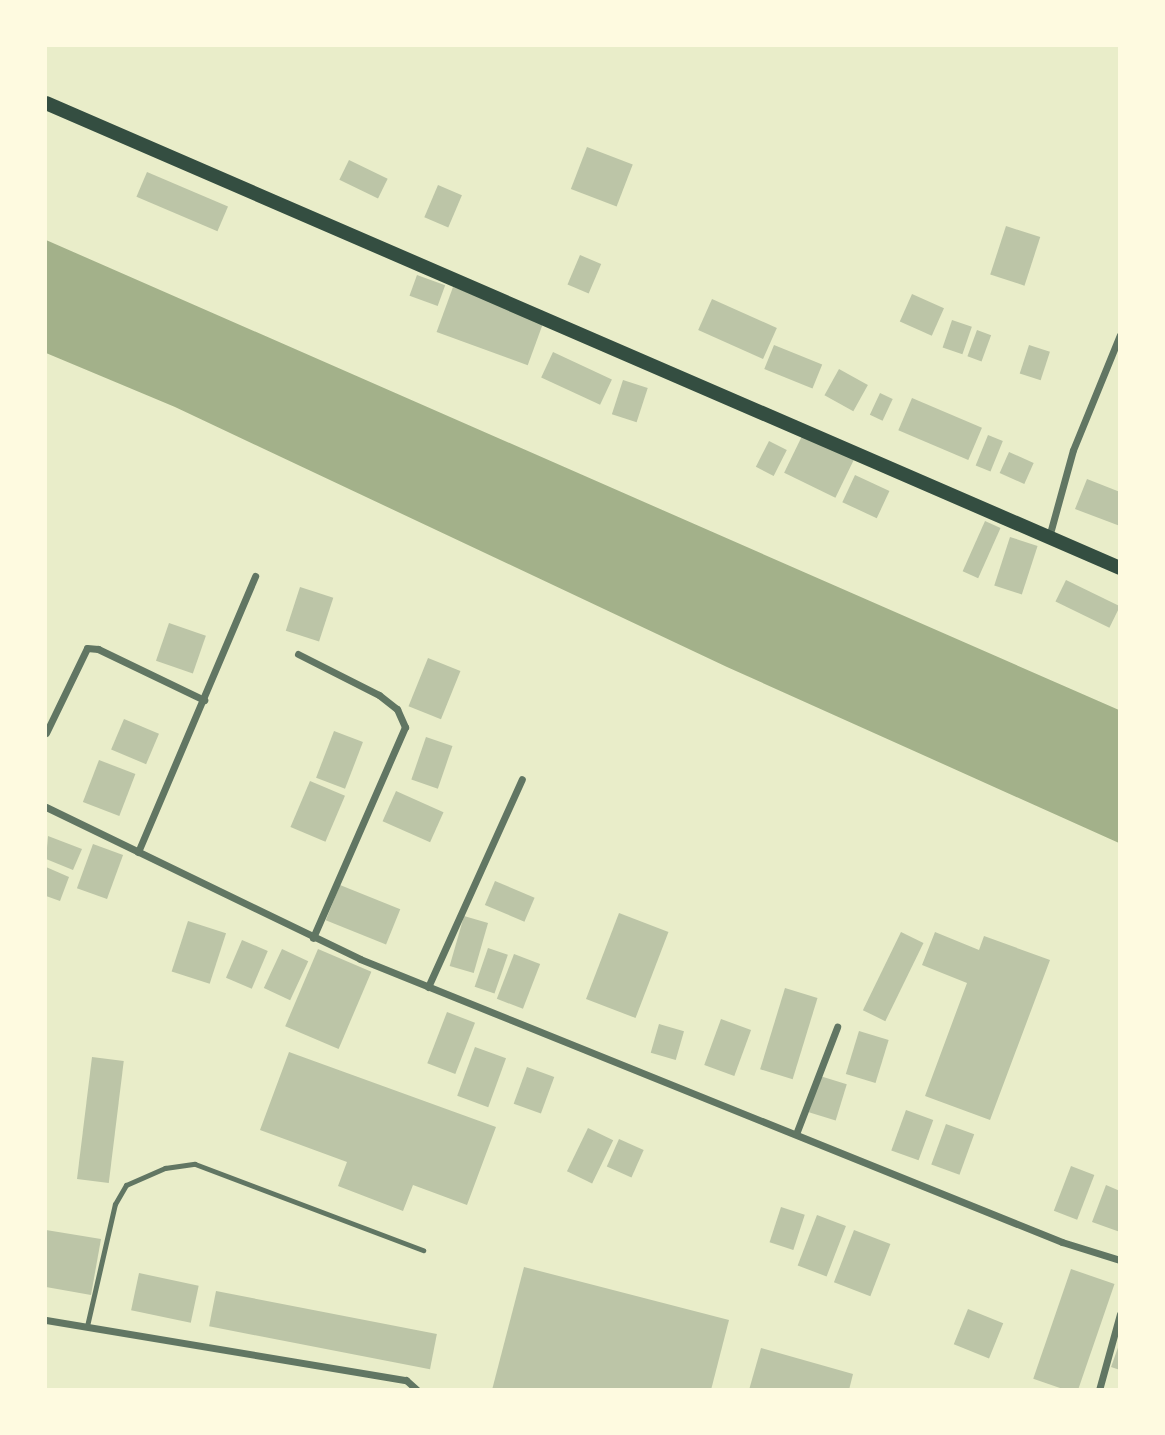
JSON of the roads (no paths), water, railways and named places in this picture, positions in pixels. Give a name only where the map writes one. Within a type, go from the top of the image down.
[{"type":"main road","points":[[46,103],[1119,568]]},
{"type":"street","points":[[1049,537],[1073,450],[1091,412],[1119,335]]},
{"type":"street","points":[[138,852],[255,576]]},
{"type":"street","points":[[46,733],[87,648],[98,649],[204,700]]},
{"type":"street","points":[[298,654],[379,695],[397,709],[405,727],[313,938]]},
{"type":"street","points":[[428,987],[522,779]]},
{"type":"street","points":[[46,807],[313,938],[428,987],[1062,1241],[1119,1260]]},
{"type":"street","points":[[796,1134],[837,1027]]},
{"type":"street","points":[[1099,1390],[1119,1314]]},
{"type":"street","points":[[46,1320],[406,1380],[417,1390]]},
{"type":"lane","points":[[87,1326],[115,1204],[126,1185],[165,1168],[195,1164],[423,1250]]}]
